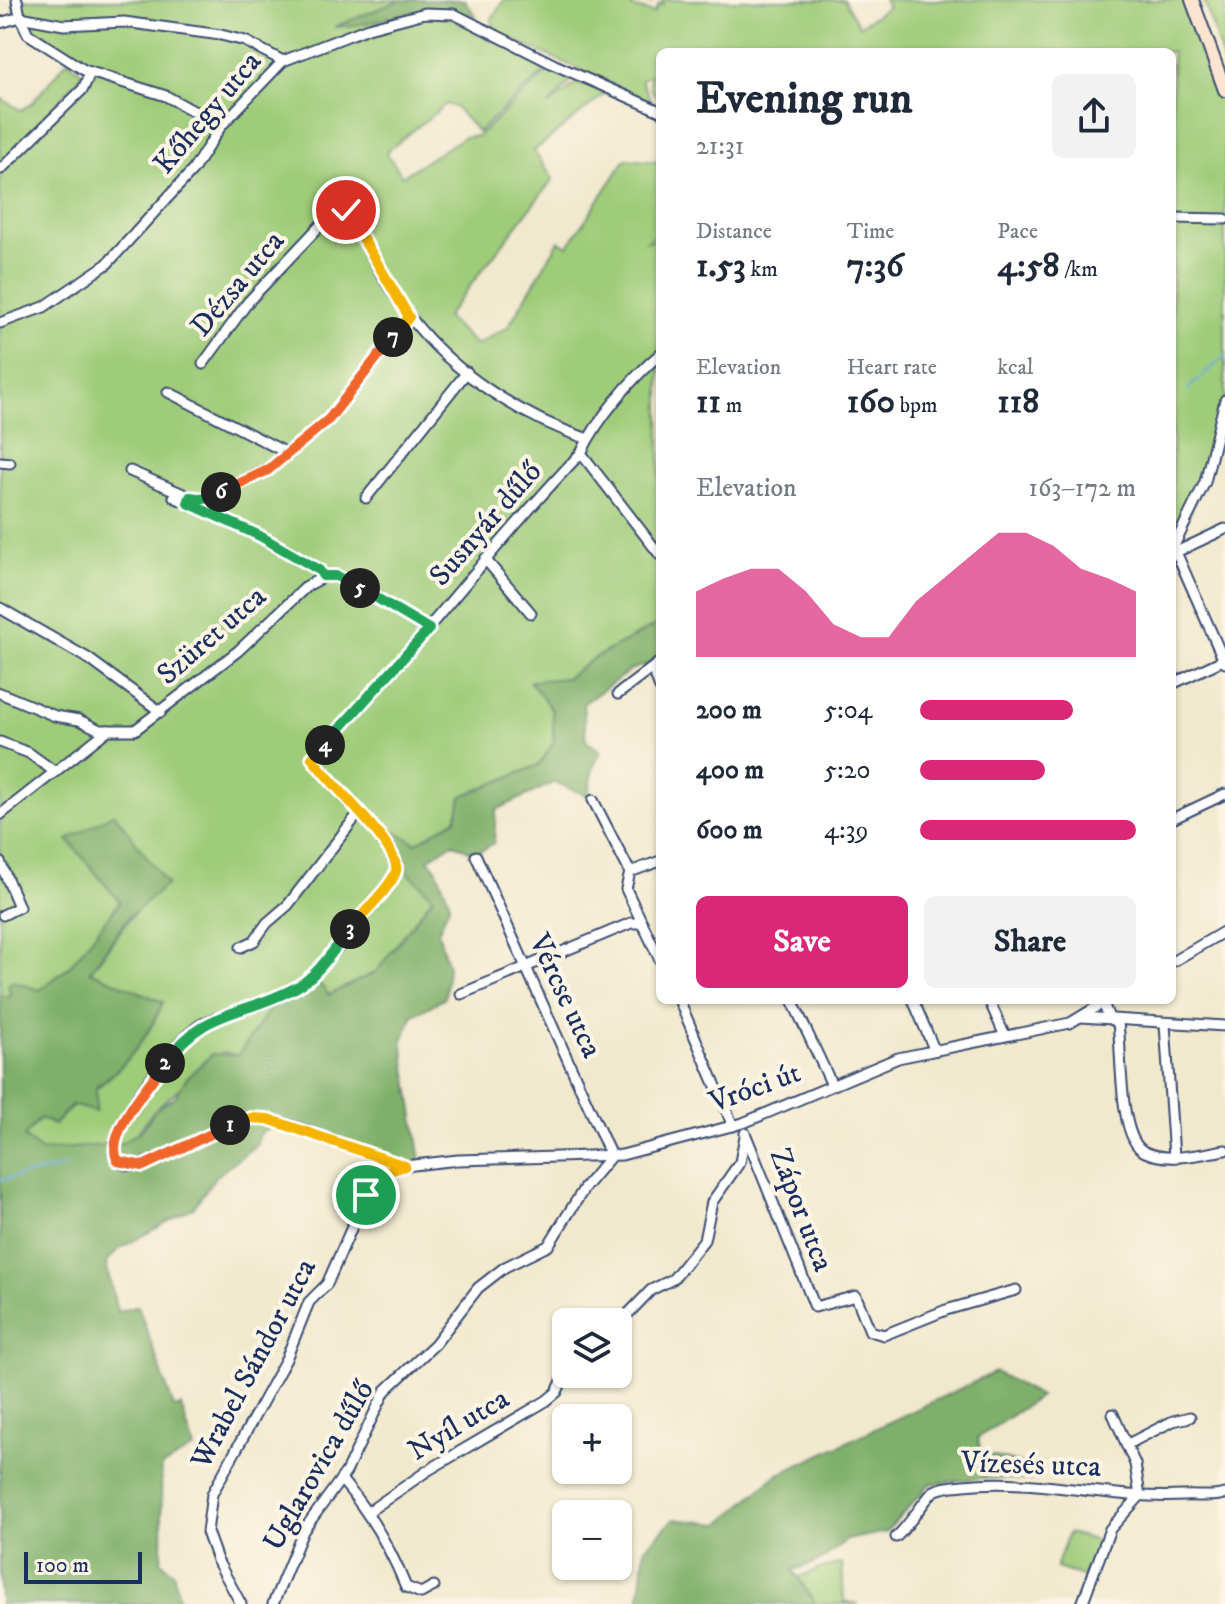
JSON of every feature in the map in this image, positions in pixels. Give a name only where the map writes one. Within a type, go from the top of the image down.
[{"type":"street","points":[[17,0],[28,34],[90,73],[166,96],[221,126]]},
{"type":"street","points":[[1192,0],[1225,90]]},
{"type":"street","name":"Kőhegy utca","points":[[0,323],[44,307],[107,264],[193,170],[221,126],[283,61],[368,28],[442,12],[480,25],[555,65],[656,109]]},
{"type":"street","points":[[0,23],[20,17],[64,25],[124,22],[221,35],[245,41],[283,61]]},
{"type":"street","points":[[1,169],[78,94],[90,73]]},
{"type":"street","name":"Dézsa utca","points":[[203,364],[248,302],[339,209],[348,211],[409,317]]},
{"type":"street","points":[[1176,218],[1225,219]]},
{"type":"street","points":[[174,497],[205,499],[268,470],[289,454],[329,419],[409,317],[439,350],[467,372],[539,420],[588,439]]},
{"type":"street","name":"Susnyár dűlő","points":[[358,814],[312,758],[429,629],[485,559],[581,453],[588,439],[656,357]]},
{"type":"street","points":[[366,498],[467,372]]},
{"type":"street","points":[[168,392],[289,454]]},
{"type":"street","points":[[1176,543],[1205,482],[1224,407]]},
{"type":"street","points":[[581,453],[656,550]]},
{"type":"street","points":[[130,471],[260,536],[319,570],[323,576],[336,576],[348,581],[429,629]]},
{"type":"street","points":[[1176,552],[1225,529]]},
{"type":"street","points":[[1183,531],[1200,541]]},
{"type":"street","points":[[1176,557],[1224,661],[1176,682]]},
{"type":"street","points":[[485,559],[531,613]]},
{"type":"street","name":"Szüret utca","points":[[0,693],[55,716],[79,720],[104,730],[135,730],[238,651],[307,586],[323,576]]},
{"type":"street","points":[[0,608],[89,659],[161,712]]},
{"type":"street","points":[[618,694],[656,666]]},
{"type":"street","name":"Szüret utca","points":[[0,815],[104,730]]},
{"type":"street","points":[[0,742],[29,753],[55,772]]},
{"type":"street","points":[[1176,817],[1225,794]]},
{"type":"street","points":[[593,800],[630,872],[626,889],[656,952]]},
{"type":"street","points":[[241,947],[254,941],[267,923],[288,905],[358,814],[394,855],[396,866],[393,878],[305,982],[240,1012],[204,1023],[192,1031],[170,1056],[123,1123],[116,1138],[115,1156],[123,1164],[143,1166],[208,1134],[258,1118],[405,1166]]},
{"type":"street","name":"Vércse utca","points":[[476,856],[611,1156]]},
{"type":"street","points":[[0,862],[19,907],[3,915]]},
{"type":"street","points":[[630,872],[656,862]]},
{"type":"street","points":[[461,994],[524,965],[631,923],[642,923]]},
{"type":"street","points":[[1176,960],[1225,931]]},
{"type":"street","points":[[632,1310],[651,1290],[673,1279],[704,1240],[712,1202],[740,1162],[740,1127],[681,1004]]},
{"type":"street","points":[[794,1004],[832,1085]]},
{"type":"street","points":[[915,1004],[934,1049]]},
{"type":"street","points":[[991,1004],[1004,1034]]},
{"type":"street","points":[[1085,1004],[1085,1014],[1109,1018],[1225,1026]]},
{"type":"street","name":"Vróci út","points":[[405,1166],[504,1158],[611,1156],[740,1127],[898,1058],[1070,1023],[1102,1004]]},
{"type":"street","points":[[1106,1004],[1109,1018],[1118,1023],[1131,1138],[1147,1153],[1174,1157],[1225,1150]]},
{"type":"street","points":[[1165,1024],[1174,1157]]},
{"type":"street","name":"Zápor utca","points":[[740,1127],[815,1307],[856,1296],[870,1331],[884,1335],[946,1310],[1016,1290]]},
{"type":"street","name":"Uglarovica dűlő","points":[[273,1604],[303,1531],[341,1479],[385,1391],[435,1344],[478,1288],[505,1267],[548,1246],[585,1187],[611,1156]]},
{"type":"street","name":"Wrabel Sándor utca","points":[[241,1604],[217,1560],[207,1532],[212,1494],[286,1359],[309,1302],[327,1284],[366,1195],[383,1173],[405,1166]]},
{"type":"street","name":"Nyíl utca","points":[[368,1512],[427,1471],[546,1401],[559,1388]]},
{"type":"street","points":[[1082,1604],[1110,1529],[1140,1496],[1135,1464],[1113,1414]]},
{"type":"street","points":[[1126,1445],[1173,1421],[1190,1417]]},
{"type":"street","points":[[341,1479],[368,1512],[395,1559],[406,1587],[421,1593],[434,1586]]},
{"type":"street","name":"Vízesés utca","points":[[896,1537],[921,1511],[932,1492],[941,1488],[987,1483],[1140,1496],[1209,1498],[1225,1494]]},
{"type":"green space","points":[[13,0],[400,0],[405,15],[438,15],[465,21],[551,66],[478,132],[455,107],[446,104],[386,152],[402,176],[464,137],[478,136],[552,68],[570,75],[572,80],[548,106],[578,82],[608,91],[534,151],[553,179],[446,317],[476,345],[508,327],[559,241],[568,246],[626,159],[656,162],[656,235],[647,241],[656,240],[656,625],[594,658],[567,678],[530,682],[552,709],[554,742],[539,765],[463,796],[456,819],[416,843],[380,824],[399,846],[404,868],[433,896],[376,972],[329,995],[275,1002],[238,1056],[223,1052],[157,1108],[128,1140],[103,1147],[41,1151],[24,1137],[40,1118],[54,1125],[120,1067],[142,1041],[163,1002],[90,972],[137,909],[120,902],[69,967],[40,990],[0,997],[0,171],[98,69],[84,65],[14,15]]},
{"type":"green space","points":[[400,0],[465,0],[476,17],[452,12],[416,12],[334,27]]},
{"type":"green space","points":[[504,0],[653,0],[652,3],[633,1],[632,7],[654,13],[659,4],[663,5],[662,0],[844,0],[859,26],[888,7],[884,0],[1188,0],[1225,101],[1225,400],[1211,462],[1176,545],[1176,48],[656,48],[656,96],[650,88],[650,75],[641,80],[652,102],[500,34],[491,20]]},
{"type":"green space","points":[[1204,0],[1225,0],[1225,67]]},
{"type":"green space","points":[[68,60],[83,74],[0,165],[0,98],[21,110],[31,104]]},
{"type":"green space","points":[[656,625],[656,658],[649,664],[632,669],[583,704],[586,741],[601,751],[593,768],[588,796],[555,782],[496,810],[494,843],[475,854],[453,843],[428,859],[436,868],[450,903],[438,932],[448,966],[445,998],[413,1015],[402,1042],[421,1161],[405,1166],[280,1125],[261,1132],[256,1145],[215,1177],[194,1207],[119,1249],[106,1263],[117,1312],[138,1306],[174,1408],[181,1406],[194,1448],[162,1466],[161,1561],[173,1572],[181,1604],[0,1604],[0,997],[11,995],[8,986],[11,981],[40,990],[69,967],[120,902],[68,840],[114,813],[167,884],[128,918],[90,971],[163,1002],[136,1049],[117,1070],[96,1086],[96,1112],[71,1105],[54,1125],[40,1118],[24,1137],[41,1151],[122,1143],[143,1129],[155,1110],[175,1097],[186,1079],[212,1054],[238,1055],[275,1002],[314,977],[329,995],[376,972],[433,897],[404,868],[399,846],[378,822],[416,843],[456,819],[462,796],[539,765],[554,742],[552,710],[530,681],[567,678],[594,658]]},
{"type":"green space","points":[[995,1372],[1040,1396],[978,1438],[981,1453],[1026,1465],[1035,1473],[1033,1480],[981,1478],[930,1484],[886,1532],[846,1540],[822,1560],[793,1570],[816,1604],[639,1604],[645,1548],[674,1519],[720,1524],[775,1476]]},
{"type":"green space","points":[[1068,1533],[1101,1542],[1086,1577],[1056,1568]]},
{"type":"green space","points":[[842,1563],[844,1602],[859,1604],[757,1604],[797,1578]]},
{"type":"waterway","points":[[1188,389],[1225,356]]},
{"type":"waterway","points":[[0,1180],[68,1166]]},
{"type":"route","points":[[346,210],[409,317],[329,419],[282,460],[216,495],[205,499],[190,497],[188,503],[260,536],[304,560],[322,572],[323,576],[336,576],[348,581],[429,629],[312,758],[388,846],[394,855],[396,872],[305,982],[240,1012],[204,1023],[192,1031],[170,1056],[123,1123],[114,1149],[116,1158],[123,1164],[143,1166],[178,1147],[239,1122],[251,1118],[268,1119],[405,1166],[383,1173],[366,1195]]}]
